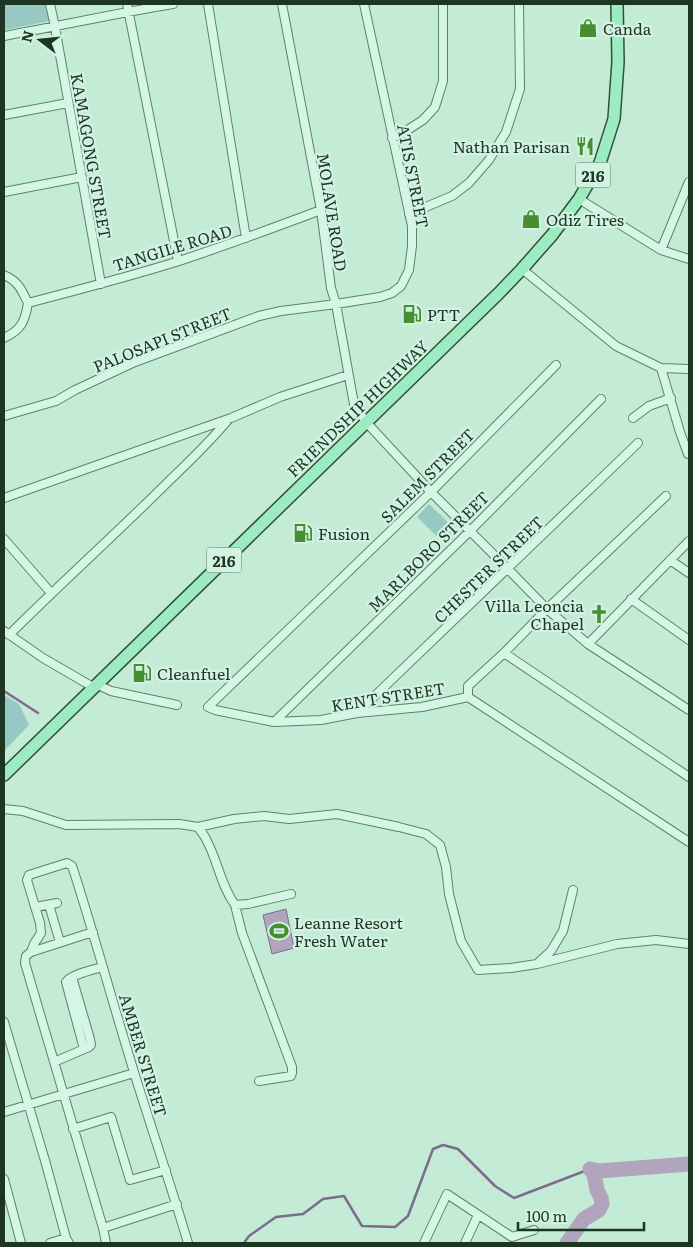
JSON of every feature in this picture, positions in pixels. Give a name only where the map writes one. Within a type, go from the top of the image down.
[{"type":"main road","name":"FRIENDSHIP HIGHWAY","points":[[4,775],[522,269],[552,235],[579,199],[600,162],[614,119],[618,62],[617,4]]},
{"type":"street","name":"KAMAGONG STREET","points":[[50,4],[101,284]]},
{"type":"street","points":[[4,36],[55,27],[128,8],[174,4]]},
{"type":"street","points":[[208,4],[246,238]]},
{"type":"street","name":"MOLAVE ROAD","points":[[282,4],[321,210],[332,288],[354,404],[366,422],[431,492],[547,609],[588,644],[689,710]]},
{"type":"street","name":"ATIS STREET","points":[[336,304],[380,297],[392,293],[401,286],[409,270],[412,246],[412,226],[364,4]]},
{"type":"street","points":[[392,138],[423,120],[435,106],[443,81],[443,4]]},
{"type":"street","points":[[409,214],[452,196],[469,183],[489,160],[506,132],[520,89],[519,4]]},
{"type":"street","points":[[128,8],[178,261]]},
{"type":"street","points":[[4,115],[68,103]]},
{"type":"street","points":[[4,192],[82,177]]},
{"type":"street","points":[[662,250],[689,182]]},
{"type":"street","points":[[579,199],[662,250],[689,259]]},
{"type":"street","name":"TANGILE ROAD","points":[[28,303],[178,261],[321,210]]},
{"type":"street","points":[[522,269],[616,346],[661,368],[689,369]]},
{"type":"street","points":[[4,275],[21,287],[28,303],[27,312],[21,327],[14,334],[4,338]]},
{"type":"street","name":"PALOSAPI STREET","points":[[4,416],[56,402],[76,390],[135,362],[259,316],[281,311],[336,304]]},
{"type":"street","name":"SALEM STREET","points":[[208,707],[431,492],[556,365]]},
{"type":"street","points":[[661,368],[684,444],[689,454]]},
{"type":"street","points":[[4,498],[231,418],[280,397],[348,375]]},
{"type":"street","points":[[633,418],[649,406],[671,398]]},
{"type":"street","name":"MARLBORO STREET","points":[[274,722],[470,531],[601,399]]},
{"type":"street","points":[[177,704],[95,686],[43,658],[7,633],[142,508],[231,418]]},
{"type":"street","points":[[208,426],[213,438]]},
{"type":"street","name":"CHESTER STREET","points":[[357,714],[638,443]]},
{"type":"street","name":"KENT STREET","points":[[208,707],[274,722],[321,720],[422,707],[468,697],[468,686],[666,496]]},
{"type":"street","points":[[4,539],[51,593]]},
{"type":"street","points":[[588,644],[689,541]]},
{"type":"street","points":[[670,560],[689,573]]},
{"type":"street","points":[[631,599],[689,640]]},
{"type":"street","points":[[504,652],[689,777]]},
{"type":"street","points":[[468,697],[689,842]]},
{"type":"street","points":[[4,809],[23,811],[66,825],[179,824],[198,827],[234,819],[264,816],[289,819],[336,814],[426,834],[440,845],[446,867],[449,894],[461,941],[478,970],[537,964],[617,944],[656,940],[689,944]]},
{"type":"street","points":[[198,827],[207,840],[224,886],[235,905],[242,932],[292,1067],[291,1076],[259,1081]]},
{"type":"street","name":"AMBER STREET","points":[[35,907],[27,880],[29,875],[67,863],[72,866],[134,1073],[188,1243]]},
{"type":"street","points":[[537,964],[551,951],[563,931],[573,890]]},
{"type":"street","points":[[235,905],[291,894]]},
{"type":"street","points":[[31,952],[41,933],[35,907],[57,902]]},
{"type":"street","points":[[49,905],[60,942]]},
{"type":"street","points":[[93,932],[31,952],[26,956],[25,963],[106,1243]]},
{"type":"street","points":[[54,1062],[89,1048],[91,1045],[72,977],[103,967]]},
{"type":"street","points":[[4,1022],[68,1241],[50,1243]]},
{"type":"street","points":[[4,1112],[134,1073]]},
{"type":"street","points":[[73,1128],[111,1117],[130,1180],[166,1170]]},
{"type":"street","points":[[4,1179],[7,1210],[21,1243]]},
{"type":"street","points":[[424,1243],[447,1194],[512,1237],[534,1230]]},
{"type":"street","points":[[103,1228],[177,1204]]},
{"type":"street","points":[[465,1243],[478,1215]]},
{"type":"shaded area","points":[[4,4],[51,4],[55,20],[4,30]]},
{"type":"shaded area","points":[[429,504],[457,531],[444,543],[417,517]]},
{"type":"shaded area","points":[[4,695],[19,704],[29,725],[4,751]]},
{"type":"shaded area","name":"Leanne Resort Fresh Water","points":[[286,909],[294,948],[272,954],[263,915]]},
{"type":"waterway","points":[[4,691],[38,713]]},
{"type":"waterway","points":[[244,1243],[249,1236],[276,1217],[303,1214],[323,1199],[344,1196],[362,1226],[395,1227],[408,1216],[433,1149],[443,1145],[458,1149],[495,1186],[514,1198],[590,1169]]},
{"type":"waterway","points":[[590,1169],[599,1171],[689,1164]]},
{"type":"waterway","points":[[567,1243],[584,1219],[599,1210],[602,1204],[594,1174],[590,1169]]},
{"type":"place","name":"Canda","points":[[588,28]]},
{"type":"place","name":"Nathan Parisan","points":[[585,146]]},
{"type":"place","name":"Odiz Tires","points":[[531,219]]},
{"type":"place","name":"PTT","points":[[412,314]]},
{"type":"place","name":"Fusion","points":[[303,533]]},
{"type":"place","name":"Villa Leoncia Chapel","points":[[599,614]]},
{"type":"place","name":"Cleanfuel","points":[[142,673]]},
{"type":"place","name":"Leanne Resort Fresh Water","points":[[279,931]]}]
